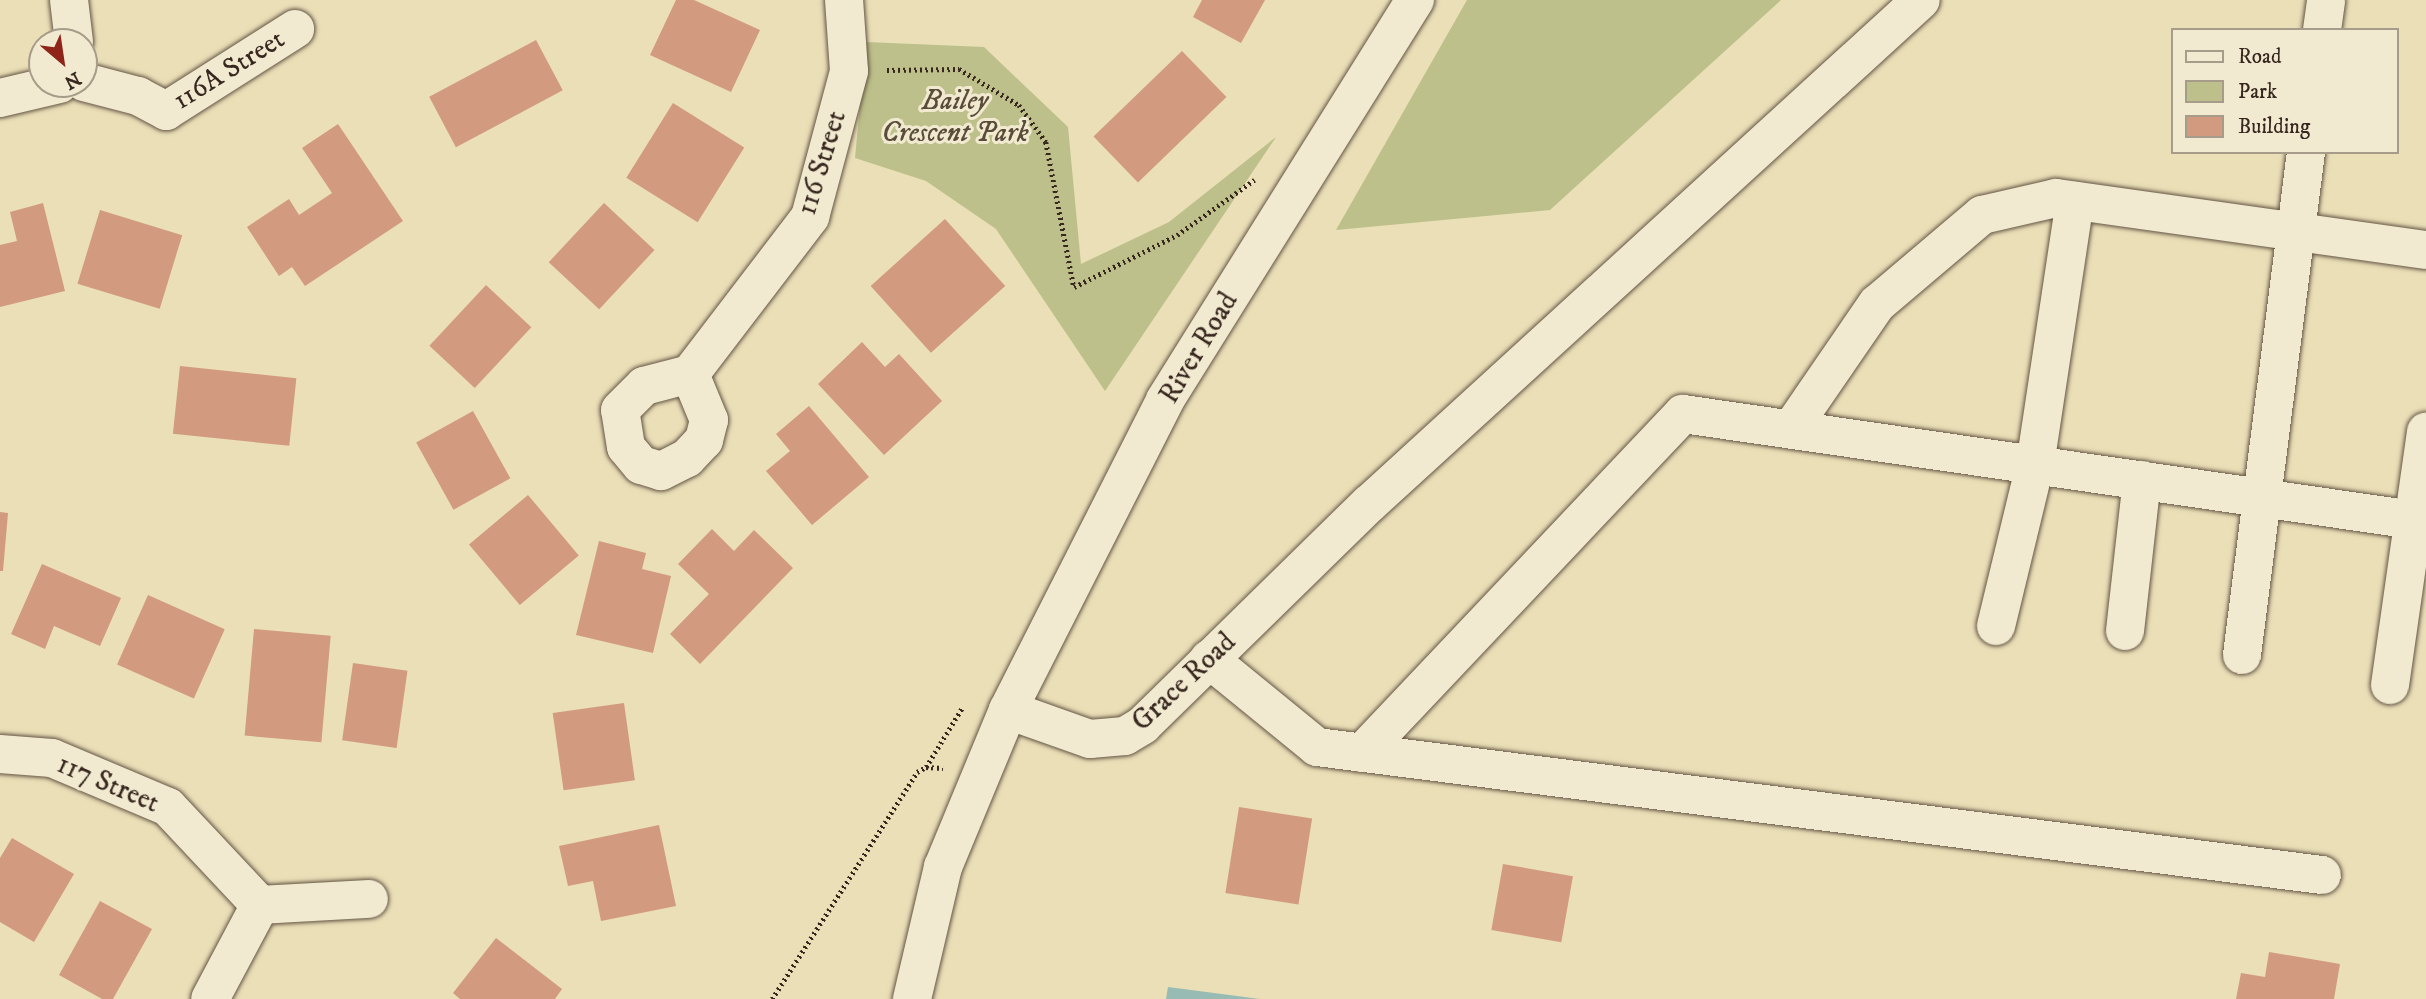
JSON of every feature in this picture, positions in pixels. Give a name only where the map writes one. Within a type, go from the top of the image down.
[{"type":"street","points":[[69,0],[72,28]]},
{"type":"street","name":"116 Street","points":[[690,374],[810,217],[849,71],[844,0]]},
{"type":"street","name":"River Road","points":[[1008,710],[1166,400],[1415,0]]},
{"type":"street","name":"Grace Road","points":[[1008,710],[1090,740],[1125,736],[1143,725],[1369,504],[1921,0]]},
{"type":"street","points":[[2322,28],[2326,0]]},
{"type":"street","name":"116A Street","points":[[98,86],[138,96],[166,111],[295,29]]},
{"type":"street","points":[[0,98],[28,91]]},
{"type":"street","points":[[2242,655],[2306,154]]},
{"type":"street","points":[[1791,429],[1877,304],[1982,215],[2056,198],[2426,250]]},
{"type":"street","points":[[1996,626],[2035,465],[2075,201]]},
{"type":"street","points":[[1362,753],[1683,414],[2413,520]]},
{"type":"street","points":[[2390,685],[2426,432]]},
{"type":"street","points":[[2124,631],[2142,480]]},
{"type":"street","points":[[1209,659],[1317,747],[2322,875]]},
{"type":"street","points":[[912,999],[943,867],[1008,710]]},
{"type":"street","name":"117 Street","points":[[0,754],[52,758],[168,807],[260,905]]},
{"type":"street","points":[[211,999],[260,905],[369,899]]},
{"type":"path","points":[[904,70],[959,69],[1020,105],[1046,142],[1074,287],[1177,234],[1256,178]]},
{"type":"path","points":[[772,999],[917,772],[926,767],[946,768]]},
{"type":"green space","points":[[1467,0],[1781,0],[1550,210],[1336,230]]},
{"type":"green space","name":"Bailey Crescent Park","points":[[866,42],[984,47],[1068,127],[1081,264],[1169,222],[1276,137],[1105,391],[996,229],[926,181],[855,158]]},
{"type":"water","points":[[1168,987],[1260,999],[1166,999]]},
{"type":"building","points":[[676,0],[694,0],[760,30],[731,92],[650,55]]},
{"type":"building","points":[[1202,0],[1265,0],[1241,43],[1193,17]]},
{"type":"building","points":[[536,40],[563,90],[456,147],[429,97]]},
{"type":"building","points":[[1182,51],[1226,97],[1138,182],[1094,136]]},
{"type":"building","points":[[673,103],[744,148],[698,222],[626,178]]},
{"type":"building","points":[[338,124],[403,221],[305,286],[292,267],[279,276],[247,227],[289,199],[299,215],[332,193],[302,148]]},
{"type":"building","points":[[43,203],[65,291],[0,307],[0,245],[17,241],[10,212]]},
{"type":"building","points":[[604,203],[654,250],[599,309],[549,262]]},
{"type":"building","points":[[100,210],[182,235],[160,309],[77,284]]},
{"type":"building","points":[[945,219],[1005,286],[931,353],[871,286]]},
{"type":"building","points":[[486,285],[531,327],[475,388],[429,346]]},
{"type":"building","points":[[862,342],[885,367],[899,354],[942,401],[884,455],[818,384]]},
{"type":"building","points":[[180,366],[296,378],[289,446],[173,434]]},
{"type":"building","points":[[809,406],[869,477],[812,525],[766,471],[790,451],[776,434]]},
{"type":"building","points":[[473,411],[510,478],[453,510],[416,443]]},
{"type":"building","points":[[528,495],[579,556],[520,605],[469,544]]},
{"type":"building","points":[[0,512],[8,513],[3,571],[0,571]]},
{"type":"building","points":[[712,529],[734,551],[754,530],[793,568],[700,664],[670,634],[709,594],[678,564]]},
{"type":"building","points":[[599,541],[646,553],[642,569],[671,576],[653,653],[576,635]]},
{"type":"building","points":[[42,564],[121,598],[100,646],[54,626],[45,649],[11,634]]},
{"type":"building","points":[[148,595],[225,629],[194,699],[117,664]]},
{"type":"building","points":[[254,629],[331,636],[321,742],[245,736]]},
{"type":"building","points":[[353,663],[407,671],[397,748],[342,740]]},
{"type":"building","points":[[624,703],[635,780],[564,790],[553,713]]},
{"type":"building","points":[[1239,807],[1312,819],[1298,905],[1225,893]]},
{"type":"building","points":[[659,825],[676,906],[601,921],[593,881],[568,886],[559,846]]},
{"type":"building","points":[[12,838],[74,874],[34,942],[0,922],[0,858]]},
{"type":"building","points":[[1503,864],[1573,876],[1561,942],[1491,930]]},
{"type":"building","points":[[100,901],[152,929],[113,999],[102,999],[59,975]]},
{"type":"building","points":[[496,938],[562,989],[555,999],[460,999],[453,993]]},
{"type":"building","points":[[2269,952],[2340,964],[2334,999],[2236,999],[2241,973],[2265,977]]}]
